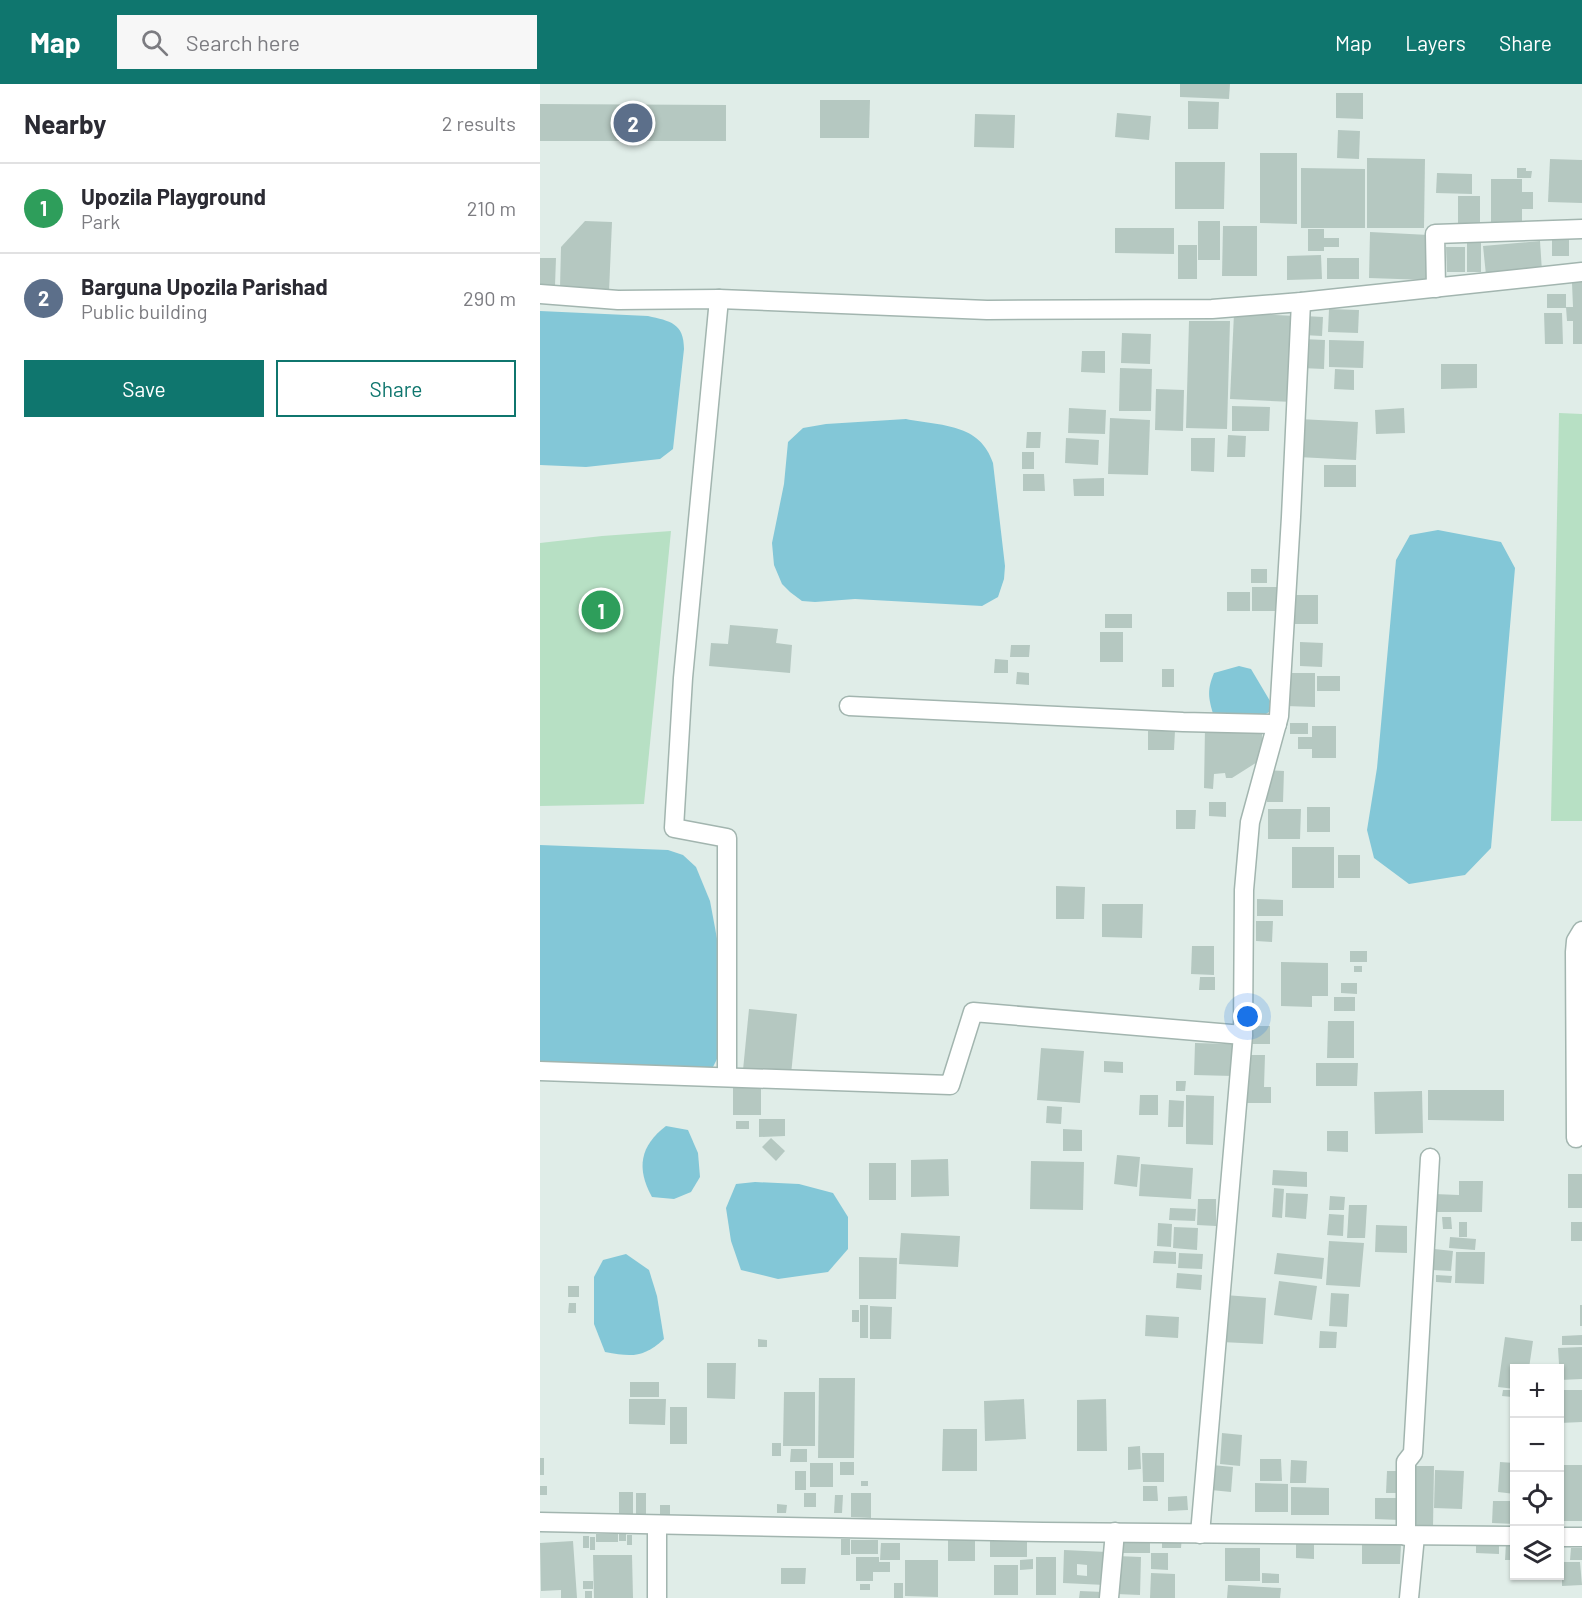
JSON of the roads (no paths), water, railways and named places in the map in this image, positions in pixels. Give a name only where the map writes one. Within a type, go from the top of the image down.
[{"type":"street","points":[[1436,288],[1434,234],[1582,229]]},
{"type":"street","points":[[540,294],[618,300],[719,299],[987,310],[1212,309],[1301,302],[1582,272]]},
{"type":"street","points":[[719,299],[684,678],[674,828],[727,838],[727,1076]]},
{"type":"street","points":[[1200,1534],[1244,1035],[1244,890],[1250,822],[1277,724],[1292,517],[1301,302]]},
{"type":"street","points":[[849,706],[1182,722],[1277,724]]},
{"type":"street","points":[[1576,1137],[1575,952],[1576,941],[1582,931]]},
{"type":"street","points":[[540,1071],[950,1085],[974,1012],[1244,1035]]},
{"type":"street","points":[[1409,1598],[1410,1536],[1406,1462],[1413,1452],[1430,1158]]},
{"type":"street","points":[[540,1522],[1200,1534],[1510,1536]]},
{"type":"street","points":[[657,1525],[657,1598]]},
{"type":"street","points":[[1109,1598],[1115,1532]]},
{"type":"street","points":[[1564,1537],[1582,1537]]},
{"type":"water","points":[[540,311],[648,316],[669,322],[678,328],[684,349],[673,449],[660,459],[586,467],[540,465]]},
{"type":"water","points":[[906,419],[945,425],[969,433],[987,450],[993,463],[1005,566],[1004,579],[998,597],[982,606],[855,599],[802,601],[782,584],[774,565],[772,543],[784,484],[788,442],[803,428],[826,424]]},
{"type":"water","points":[[1438,530],[1501,542],[1515,568],[1491,848],[1465,875],[1409,884],[1374,858],[1367,830],[1377,768],[1396,560],[1410,535]]},
{"type":"water","points":[[1239,666],[1251,669],[1270,701],[1269,712],[1258,719],[1215,720],[1209,696],[1214,673]]},
{"type":"water","points":[[540,845],[668,850],[683,855],[696,867],[710,901],[721,960],[718,1057],[713,1067],[707,1072],[540,1066]]},
{"type":"water","points":[[666,1126],[688,1130],[698,1153],[700,1177],[691,1192],[674,1199],[652,1197],[643,1167],[643,1158],[651,1141]]},
{"type":"water","points":[[755,1182],[799,1184],[833,1193],[848,1217],[848,1249],[828,1272],[778,1279],[741,1270],[731,1241],[726,1208],[736,1184]]},
{"type":"water","points":[[626,1254],[649,1270],[657,1296],[664,1339],[650,1350],[630,1355],[605,1352],[594,1324],[594,1277],[603,1260]]},
{"type":"place","name":"Barguna Upozila Parishad","points":[[633,123]]},
{"type":"place","name":"Upozila Playground","points":[[601,610]]}]
